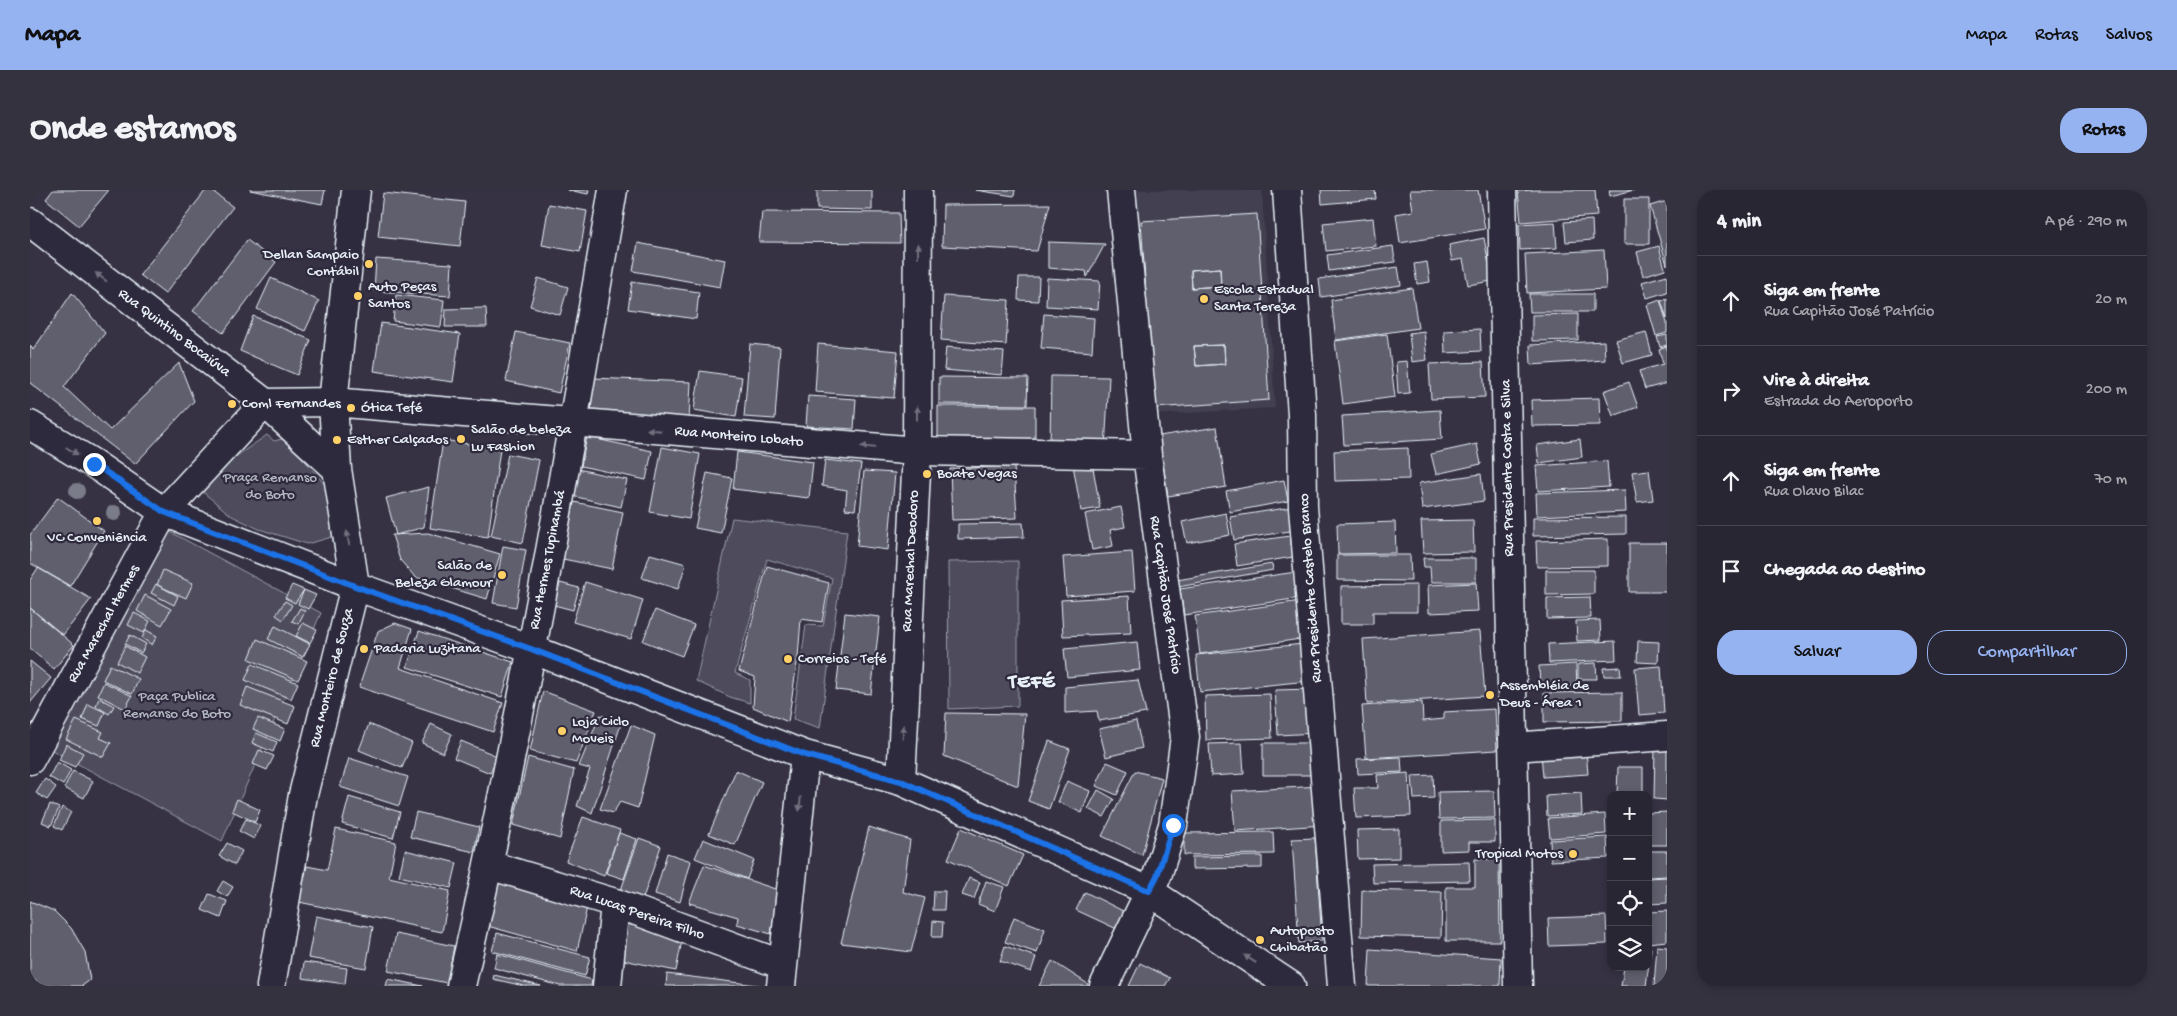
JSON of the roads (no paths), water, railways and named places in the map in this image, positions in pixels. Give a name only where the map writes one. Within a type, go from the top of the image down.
[{"type":"street","name":"Rua Monteiro de Souza","points":[[271,986],[303,795],[355,586],[337,469],[333,402],[356,190]]},
{"type":"street","name":"Rua Hermes Tupinambá","points":[[460,986],[489,866],[531,649],[574,423],[613,190]]},
{"type":"street","name":"Rua Marechal Deodoro","points":[[901,781],[916,451],[918,190]]},
{"type":"street","name":"Rua Capitão José Patrício","points":[[1104,986],[1157,876],[1173,825],[1185,737],[1147,455],[1121,190]]},
{"type":"street","name":"Rua Presidente Castelo Branco","points":[[1287,190],[1302,415],[1303,506],[1342,986]]},
{"type":"street","name":"Rua Presidente Costa e Silva","points":[[1502,190],[1518,986]]},
{"type":"street","name":"Rua Quintino Bocaiúva","points":[[30,222],[264,403],[337,469]]},
{"type":"street","points":[[264,403],[333,402]]},
{"type":"street","name":"Rua Monteiro Lobato","points":[[333,402],[916,451],[1147,455]]},
{"type":"street","name":"Rua Marechal Hermes","points":[[30,760],[164,512],[264,403]]},
{"type":"street","points":[[30,425],[94,464],[164,512],[355,586],[531,649],[805,755],[901,781],[1149,891],[1291,986]]},
{"type":"street","points":[[1513,747],[1667,736]]},
{"type":"street","points":[[782,976],[805,755]]},
{"type":"street","name":"Rua Lucas Pereira Filho","points":[[489,866],[615,903],[782,976]]},
{"type":"street","points":[[607,986],[615,903]]},
{"type":"place","name":"Dellan Sampaio Contábil","points":[[369,264]]},
{"type":"place","name":"Auto Peças Santos","points":[[358,296]]},
{"type":"place","name":"Escola Estadual Santa Tereza","points":[[1204,299]]},
{"type":"place","name":"Coml Fernandes","points":[[232,404]]},
{"type":"place","name":"Ótica Tefé","points":[[351,408]]},
{"type":"place","name":"Salão de beleza Lu Fashion","points":[[461,439]]},
{"type":"place","name":"Esther Calçados","points":[[337,440]]},
{"type":"place","name":"Boate Vegas","points":[[927,474]]},
{"type":"place","name":"VC Conveniência","points":[[97,521]]},
{"type":"place","name":"Salão de Beleza Glamour","points":[[502,575]]},
{"type":"place","name":"Padaria Luzitana","points":[[364,649]]},
{"type":"place","name":"Correios - Tefé","points":[[788,659]]},
{"type":"place","name":"Assembléia de Deus - Área 1","points":[[1490,695]]},
{"type":"place","name":"Loja Ciclo Moveis","points":[[562,731]]},
{"type":"place","name":"Tropical Motos","points":[[1573,854]]},
{"type":"place","name":"Autoposto Chibatão","points":[[1260,940]]},
{"type":"district","name":"TEFÉ","points":[[1032,683]]},
{"type":"park label","name":"Praça Remanso do Boto","points":[[270,486]]},
{"type":"park label","name":"Paça Publica Remanso do Boto","points":[[177,706]]}]
